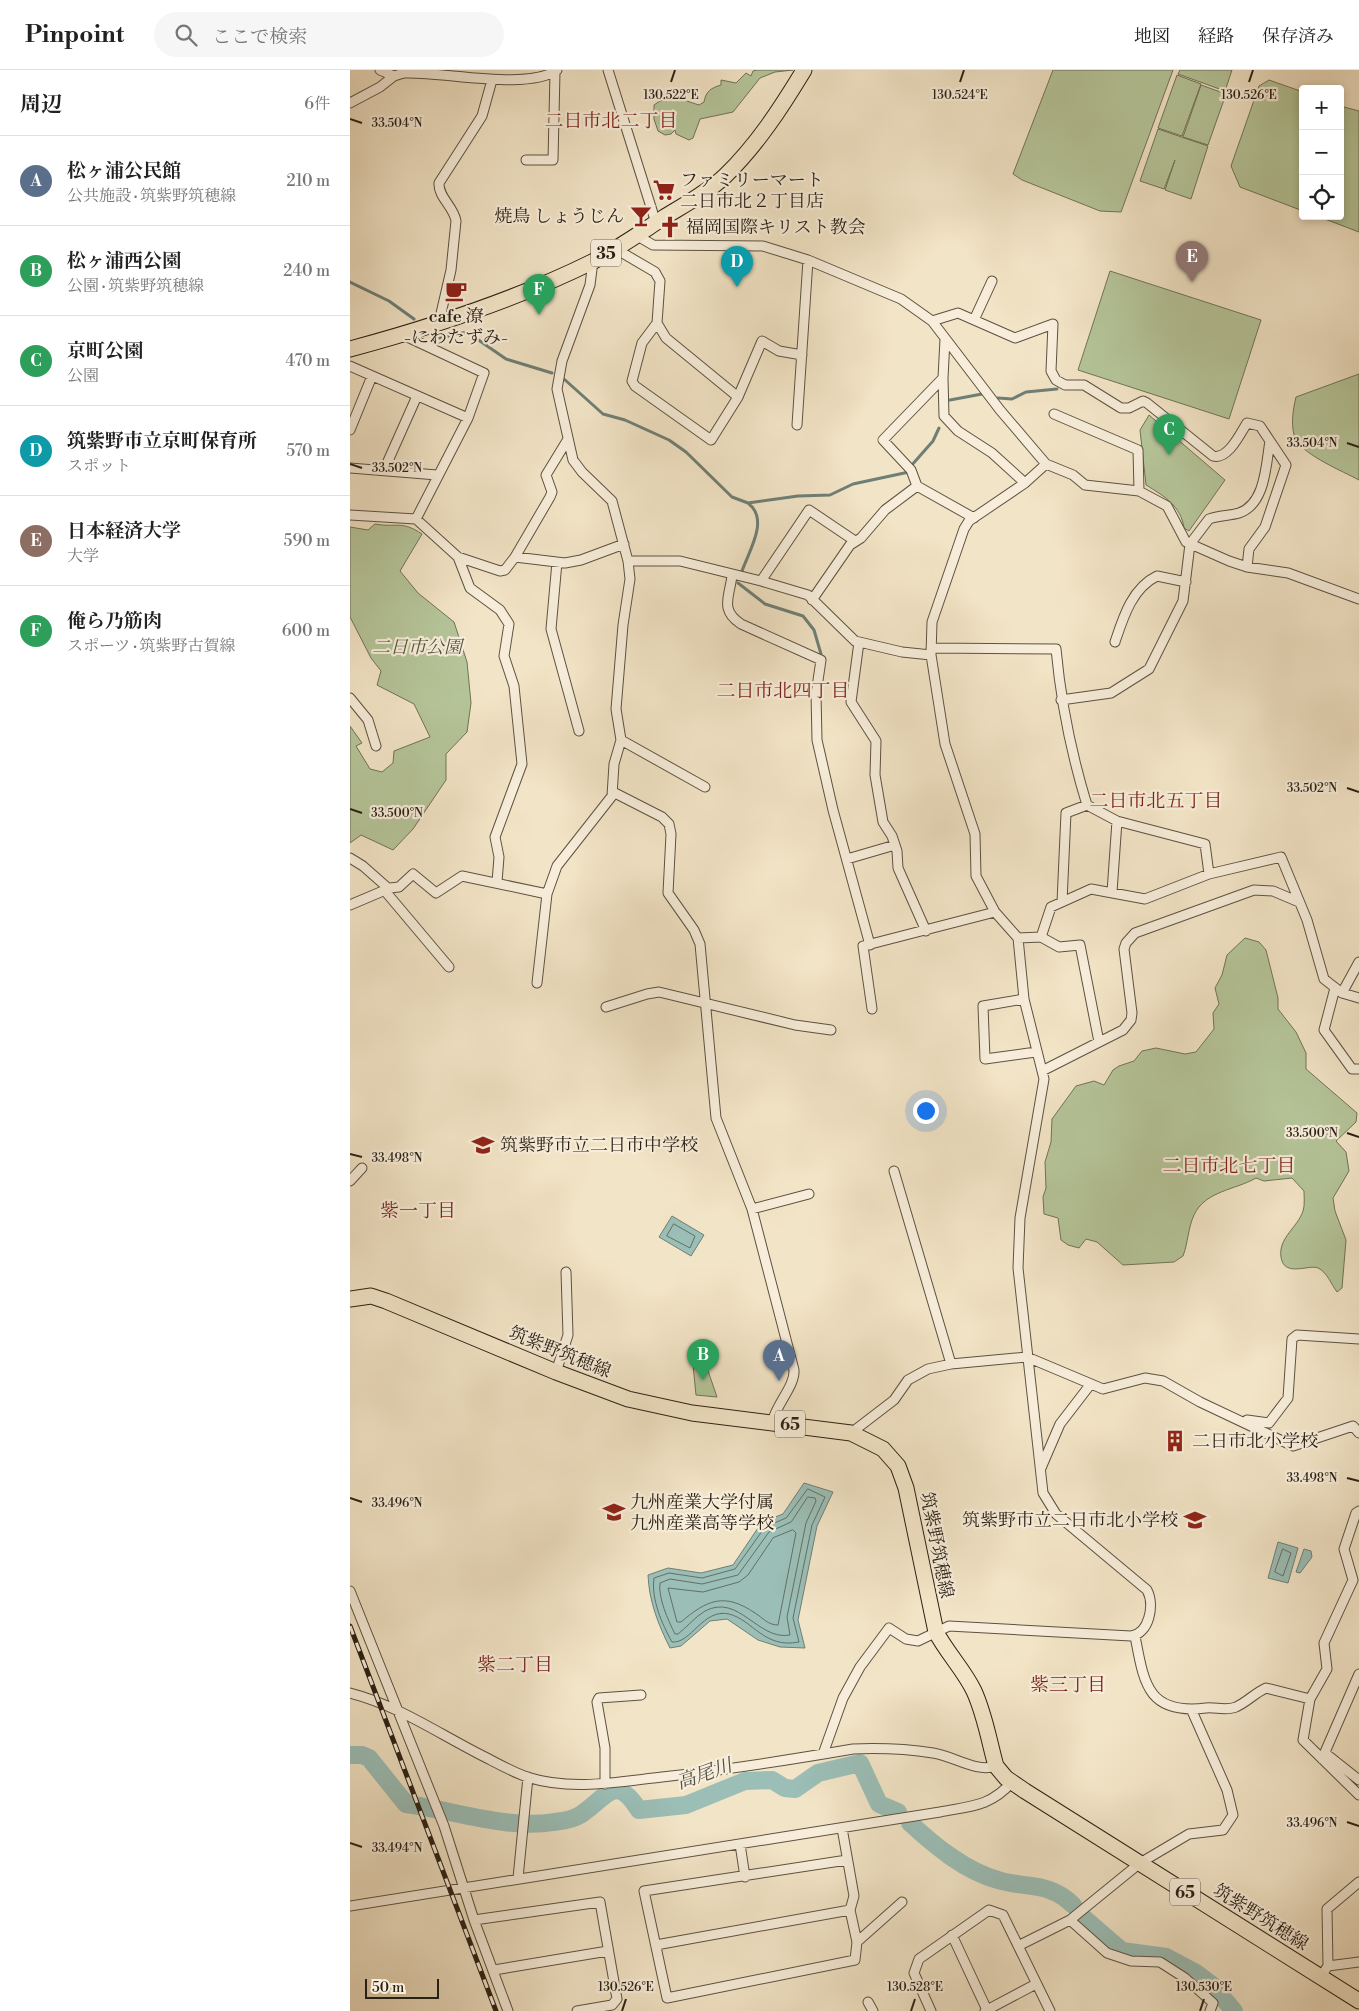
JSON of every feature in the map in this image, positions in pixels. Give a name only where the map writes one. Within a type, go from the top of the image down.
[{"type":"main road","name":"35","points":[[350,349],[403,335],[494,304],[593,261],[636,235],[714,186],[726,176],[774,118],[804,70]]},
{"type":"main road","name":"筑紫野筑穂線","points":[[350,1298],[371,1296],[386,1301],[556,1372],[628,1399],[692,1413],[850,1433],[883,1449],[898,1466],[906,1488],[936,1632],[963,1671],[975,1693],[996,1766],[1012,1782],[1140,1863],[1324,1971],[1359,2001]]},
{"type":"street","points":[[380,70],[394,76]]},
{"type":"street","points":[[608,70],[656,222]]},
{"type":"street","points":[[350,103],[380,87],[394,76],[416,72],[492,80],[509,75],[549,75],[556,71]]},
{"type":"street","points":[[526,160],[553,160],[556,71]]},
{"type":"street","points":[[439,322],[451,270],[456,221],[438,189],[438,182],[482,116],[492,80]]},
{"type":"street","points":[[636,235],[653,245],[759,245],[808,260],[901,299],[932,321],[1000,410],[1046,464],[1073,476],[1085,484],[1139,491],[1168,506],[1186,542],[1190,544],[1247,567],[1288,573],[1359,599]]},
{"type":"street","points":[[614,248],[659,276],[658,323],[666,338],[738,398]]},
{"type":"street","points":[[797,425],[808,260]]},
{"type":"street","points":[[537,983],[547,894],[556,866],[590,822],[610,800],[613,792],[614,764],[621,740],[616,709],[623,625],[628,605],[630,579],[628,561],[612,501],[576,465],[557,389],[558,375],[590,285],[593,261]]},
{"type":"street","points":[[974,320],[992,282]]},
{"type":"street","points":[[932,321],[955,312],[1015,338],[1053,324],[1051,371],[1056,380],[1065,385],[1084,385],[1121,408],[1127,408],[1143,401],[1148,402],[1213,456],[1217,457],[1227,452],[1247,423],[1260,426],[1286,464],[1265,527],[1249,549],[1247,567]]},
{"type":"street","points":[[658,323],[642,343],[632,381],[635,386],[711,440],[738,398],[762,341],[779,351],[802,355]]},
{"type":"street","points":[[403,335],[484,373],[468,418],[416,519]]},
{"type":"street","points":[[945,339],[944,416],[958,431],[992,453],[1025,482]]},
{"type":"street","points":[[350,366],[468,418]]},
{"type":"street","points":[[350,430],[372,376]]},
{"type":"street","points":[[943,378],[883,440],[911,470],[917,486],[974,518]]},
{"type":"street","points":[[384,470],[417,396]]},
{"type":"street","points":[[1054,414],[1138,450],[1139,491]]},
{"type":"street","points":[[350,515],[416,519],[458,557],[500,571],[505,570],[515,557],[550,497],[552,492],[546,475],[568,439]]},
{"type":"street","points":[[1061,700],[1111,692],[1149,669],[1168,628],[1180,611],[1186,582],[1190,544],[1209,519],[1239,513],[1250,506],[1262,487],[1270,441]]},
{"type":"street","points":[[823,1754],[843,1698],[860,1667],[889,1628],[906,1639],[918,1641],[949,1626],[1135,1636],[1145,1626],[1150,1613],[1151,1600],[1148,1590],[1056,1514],[1043,1493],[1018,1268],[1019,1228],[1044,1087],[1042,1071],[1024,998],[1018,938],[995,912],[976,876],[975,834],[944,738],[931,651],[932,622],[964,529],[974,518],[1025,482],[1046,464]]},
{"type":"street","points":[[350,468],[437,475]]},
{"type":"street","points":[[812,600],[842,554],[855,541],[861,538],[885,510],[917,486]]},
{"type":"street","points":[[761,581],[809,510],[855,541]]},
{"type":"street","points":[[515,557],[575,562],[624,544]]},
{"type":"street","points":[[458,557],[470,588],[500,610],[509,624],[504,656],[514,686],[522,764],[495,837],[499,857],[497,882]]},
{"type":"street","points":[[628,561],[680,561],[732,576],[761,581],[808,596],[855,641],[902,652],[1056,649],[1061,700],[1070,749],[1086,805],[1117,821],[1205,844],[1209,874]]},
{"type":"street","points":[[557,562],[551,629],[579,731]]},
{"type":"street","points":[[732,576],[727,610],[731,618],[821,660],[816,694],[817,740],[870,945]]},
{"type":"street","points":[[1115,642],[1131,602],[1144,584],[1157,576],[1186,582]]},
{"type":"street","points":[[860,642],[852,702],[876,741],[875,774],[883,822],[895,845],[898,868],[926,931]]},
{"type":"street","points":[[350,698],[368,720],[376,746]]},
{"type":"street","points":[[621,740],[705,786]]},
{"type":"street","points":[[613,792],[662,817],[669,824],[671,834],[668,893],[694,930],[700,944],[716,1118],[752,1209],[794,1370],[793,1382],[776,1408],[772,1422]]},
{"type":"street","points":[[1062,902],[1066,813],[1086,805]]},
{"type":"street","points":[[1112,892],[1117,821]]},
{"type":"street","points":[[847,859],[895,845]]},
{"type":"street","points":[[350,858],[363,866],[387,890],[449,967]]},
{"type":"street","points":[[1040,936],[1048,911],[1062,902],[1091,889],[1145,899],[1209,874],[1281,858],[1307,920],[1324,980],[1338,990],[1359,998]]},
{"type":"street","points":[[350,905],[399,887],[414,874],[436,893],[462,876],[547,894]]},
{"type":"street","points":[[1042,1071],[1122,1030],[1130,1020],[1124,949],[1126,943],[1135,933],[1254,890],[1273,891],[1299,902]]},
{"type":"street","points":[[872,1009],[863,946],[995,912]]},
{"type":"street","points":[[1018,938],[1040,936],[1059,947],[1080,945],[1098,1042]]},
{"type":"street","points":[[1359,962],[1338,990],[1324,1030],[1352,1069],[1359,1069]]},
{"type":"street","points":[[606,1007],[658,992],[707,1006],[795,1025],[831,1030]]},
{"type":"street","points":[[1024,998],[983,1006],[985,1059],[1036,1052]]},
{"type":"street","points":[[350,1181],[362,1168]]},
{"type":"street","points":[[894,1171],[951,1364]]},
{"type":"street","points":[[752,1209],[809,1194]]},
{"type":"street","points":[[556,1372],[568,1335],[566,1272]]},
{"type":"street","points":[[1237,1418],[1269,1423],[1286,1401],[1292,1339],[1297,1335],[1359,1339]]},
{"type":"street","points":[[850,1433],[894,1400],[908,1380],[928,1369],[951,1364],[1027,1358],[1090,1385],[1107,1389],[1144,1378],[1153,1378],[1173,1386],[1200,1402],[1293,1446],[1353,1426],[1359,1433]]},
{"type":"street","points":[[1040,1469],[1060,1424],[1090,1385]]},
{"type":"street","points":[[1359,1511],[1356,1513],[1344,1549],[1353,1580],[1324,1644],[1327,1669],[1310,1699],[1303,1740],[1359,1780]]},
{"type":"street","points":[[350,1590],[444,1826],[474,1920],[508,2011]]},
{"type":"street","points":[[1135,1636],[1143,1678],[1148,1688],[1161,1702],[1192,1710],[1237,1707],[1266,1688],[1310,1699]]},
{"type":"street","points":[[1324,1756],[1359,1674]]},
{"type":"street","points":[[350,1693],[378,1700],[396,1708],[436,1732],[510,1770],[528,1777],[558,1784],[606,1784],[714,1772],[823,1754],[873,1748],[935,1754],[986,1770],[996,1766]]},
{"type":"street","points":[[606,1784],[605,1748],[597,1702],[599,1698],[641,1695]]},
{"type":"street","points":[[1018,1946],[1070,1920],[1140,1863],[1189,1834],[1223,1830],[1233,1815],[1227,1790],[1192,1710]]},
{"type":"street","points":[[1324,1756],[1359,1795]]},
{"type":"street","points":[[518,1878],[528,1777]]},
{"type":"street","points":[[350,1906],[842,1828],[989,1802],[1012,1782]]},
{"type":"street","points":[[842,1828],[854,1896],[850,1910],[857,1942],[855,1960],[848,1964],[667,1998],[644,1891],[847,1860]]},
{"type":"street","points":[[740,1844],[745,1876]]},
{"type":"street","points":[[1359,1882],[1327,1909],[1324,1971],[1359,1962]]},
{"type":"street","points":[[474,1920],[600,1902],[617,1999],[612,2005],[577,2011]]},
{"type":"street","points":[[857,1942],[902,1902]]},
{"type":"street","points":[[656,1945],[850,1910]]},
{"type":"street","points":[[932,2011],[914,1973],[919,1959],[989,1910],[1003,1915],[1050,2011]]},
{"type":"street","points":[[1070,1920],[1107,1953],[1132,1961],[1160,1962],[1185,1978],[1213,2003],[1210,2011]]},
{"type":"street","points":[[952,1935],[986,2010],[1036,1984]]},
{"type":"street","points":[[494,1970],[608,1951]]},
{"type":"street","points":[[868,2002],[872,2011]]},
{"type":"green space","points":[[793,70],[775,72],[760,78],[733,112],[700,119],[693,138],[689,140],[676,134],[675,130],[671,134],[665,135],[658,131],[654,119],[654,105],[660,101],[676,98],[699,105],[704,102],[710,90],[721,85],[721,80],[736,83],[746,73],[751,76],[753,71]]},
{"type":"green space","points":[[1053,70],[1173,70],[1121,212],[1100,211],[1022,180],[1013,174]]},
{"type":"green space","points":[[1180,70],[1232,70],[1225,91],[1178,74]]},
{"type":"green space","points":[[1177,75],[1201,84],[1182,136],[1158,128]]},
{"type":"green space","points":[[1269,80],[1299,91],[1299,209],[1240,187],[1231,166],[1259,86]]},
{"type":"green space","points":[[1201,85],[1226,94],[1208,145],[1183,137]]},
{"type":"green space","points":[[1344,107],[1359,111],[1359,232],[1328,220],[1344,220]]},
{"type":"green space","points":[[1158,129],[1208,146],[1191,199],[1165,190],[1175,160],[1164,189],[1140,181]]},
{"type":"green space","points":[[1110,271],[1261,320],[1229,419],[1078,370]]},
{"type":"green space","points":[[1359,374],[1359,480],[1325,463],[1301,446],[1294,435],[1293,413],[1296,397]]},
{"type":"green space","points":[[1149,415],[1225,480],[1189,531],[1184,528],[1179,514],[1171,502],[1146,485],[1140,430]]},
{"type":"green space","name":"二日市公園","points":[[375,524],[409,527],[422,534],[400,571],[418,593],[454,622],[467,662],[471,703],[467,732],[446,754],[446,780],[413,829],[393,850],[361,835],[350,843],[350,726],[362,743],[356,746],[370,769],[382,772],[393,763],[394,751],[430,737],[414,704],[377,685],[381,671],[371,658],[350,617],[350,527],[368,530]]},
{"type":"green space","points":[[1245,938],[1259,942],[1266,950],[1278,998],[1278,1009],[1296,1032],[1306,1053],[1306,1069],[1357,1113],[1356,1122],[1336,1141],[1346,1152],[1349,1171],[1333,1198],[1335,1211],[1346,1240],[1342,1288],[1337,1292],[1326,1275],[1318,1268],[1292,1269],[1283,1263],[1281,1257],[1282,1244],[1300,1217],[1304,1206],[1304,1191],[1292,1178],[1264,1181],[1256,1178],[1221,1192],[1205,1201],[1194,1215],[1190,1225],[1183,1256],[1174,1262],[1123,1265],[1097,1242],[1086,1239],[1079,1248],[1068,1245],[1061,1240],[1058,1218],[1044,1214],[1045,1162],[1051,1142],[1052,1119],[1076,1086],[1094,1081],[1104,1085],[1113,1070],[1134,1061],[1142,1051],[1156,1048],[1185,1054],[1196,1052],[1214,1029],[1213,1013],[1219,1004],[1215,988],[1222,975],[1227,955]]},
{"type":"green space","points":[[780,1343],[784,1345],[788,1360],[786,1365],[772,1368],[767,1347]]},
{"type":"green space","points":[[693,1365],[706,1365],[717,1397],[696,1395]]},
{"type":"water","points":[[672,1216],[704,1235],[691,1256],[659,1237]]},
{"type":"water","points":[[804,1483],[833,1492],[817,1526],[798,1620],[805,1648],[780,1647],[758,1640],[727,1619],[710,1621],[681,1646],[670,1648],[655,1612],[650,1594],[648,1575],[668,1568],[701,1573],[733,1565],[762,1522],[783,1514]]},
{"type":"water","points":[[1278,1542],[1298,1548],[1288,1583],[1268,1578]]},
{"type":"water","points":[[1304,1549],[1311,1551],[1312,1557],[1300,1573],[1296,1572]]},
{"type":"waterway","points":[[350,282],[389,301],[414,319]]},
{"type":"waterway","points":[[440,338],[467,332],[506,359],[552,373]]},
{"type":"waterway","points":[[564,379],[603,414],[625,420],[669,440],[686,452],[732,497],[748,503],[798,496],[830,495],[853,484],[909,472]]},
{"type":"waterway","points":[[998,398],[1012,399],[1026,392],[1057,389]]},
{"type":"waterway","points":[[950,400],[982,394]]},
{"type":"waterway","points":[[911,466],[933,441],[939,428]]},
{"type":"waterway","points":[[742,571],[753,545],[757,527],[755,511],[749,504]]},
{"type":"waterway","points":[[738,583],[765,604],[803,616],[814,630],[821,654]]},
{"type":"waterway","name":"高尾川","points":[[350,1755],[362,1755],[369,1758],[406,1804],[518,1823],[536,1824],[573,1818],[580,1815],[611,1791],[624,1792],[639,1810],[686,1805],[745,1781],[772,1780],[785,1788],[795,1789],[818,1773],[860,1763],[879,1804],[898,1812]]},
{"type":"waterway","name":"高尾川","points":[[910,1823],[940,1849],[974,1871],[1009,1883],[1055,1892],[1073,1905]]},
{"type":"waterway","name":"高尾川","points":[[1085,1919],[1122,1951],[1166,1957],[1196,1973],[1212,1985],[1234,2011]]},
{"type":"railway","points":[[350,1626],[496,2011]]},
{"type":"place","name":"ファミリーマート 二日市北２丁目店","points":[[664,190]]},
{"type":"place","name":"焼鳥 しょうじん","points":[[641,216]]},
{"type":"place","name":"福岡国際キリスト教会","points":[[670,227]]},
{"type":"place","name":"日本経済大学","points":[[1192,282]]},
{"type":"place","name":"筑紫野市立京町保育所","points":[[737,287]]},
{"type":"place","name":"cafe 潦 -にわたずみ-","points":[[456,291]]},
{"type":"place","name":"俺ら乃筋肉","points":[[539,315]]},
{"type":"place","name":"京町公園","points":[[1169,455]]},
{"type":"place","name":"筑紫野市立二日市中学校","points":[[483,1145]]},
{"type":"place","name":"松ヶ浦西公園","points":[[703,1380]]},
{"type":"place","name":"松ヶ浦公民館","points":[[779,1381]]},
{"type":"place","name":"二日市北小学校","points":[[1175,1441]]},
{"type":"place","name":"九州産業大学付属 九州産業高等学校","points":[[614,1512]]},
{"type":"place","name":"筑紫野市立二日市北小学校","points":[[1195,1520]]},
{"type":"district","name":"二日市北二丁目","points":[[611,120]]},
{"type":"district","name":"二日市北四丁目","points":[[783,690]]},
{"type":"district","name":"二日市北五丁目","points":[[1156,800]]},
{"type":"district","name":"二日市北七丁目","points":[[1229,1165]]},
{"type":"district","name":"紫一丁目","points":[[418,1210]]},
{"type":"district","name":"紫二丁目","points":[[515,1664]]},
{"type":"district","name":"紫三丁目","points":[[1068,1684]]}]
